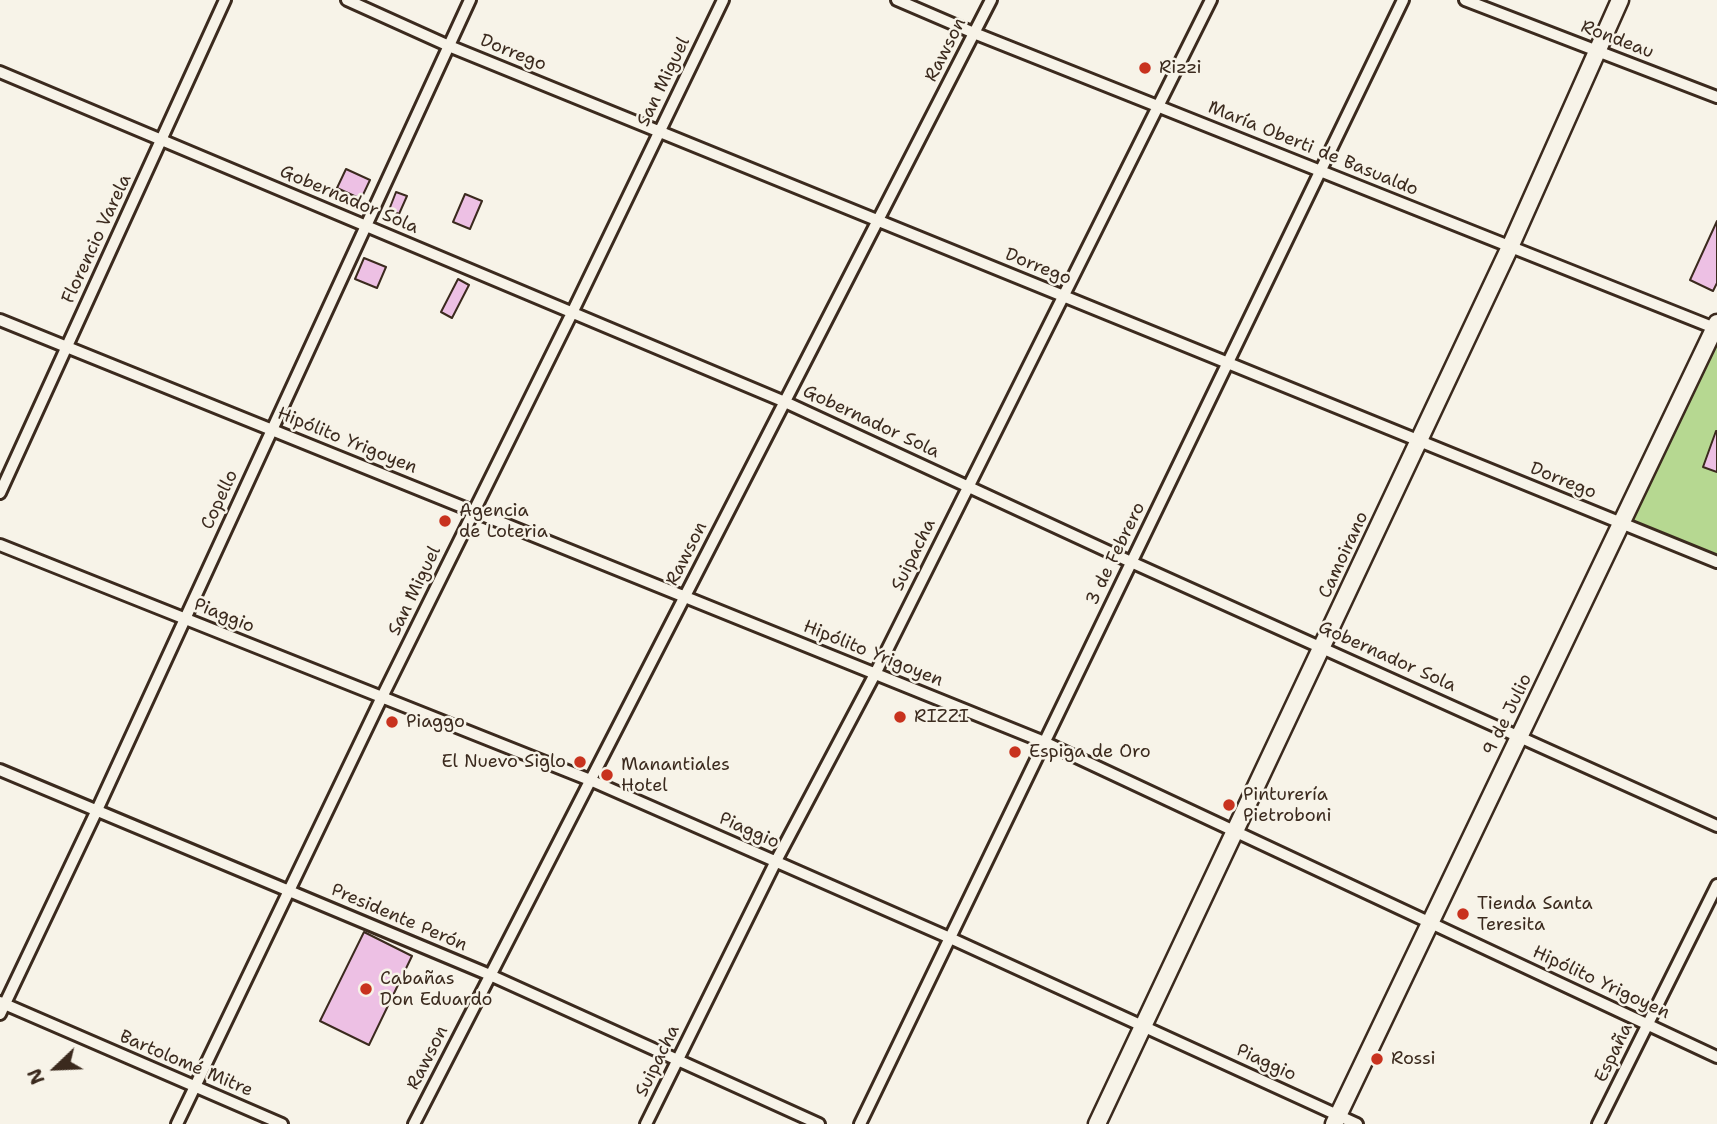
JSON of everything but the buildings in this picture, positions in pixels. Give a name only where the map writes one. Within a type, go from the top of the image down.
[{"type":"street","name":"Florencio Varela","points":[[0,492],[226,0]]},
{"type":"street","name":"Copello","points":[[2,1006],[97,810],[470,0]]},
{"type":"street","name":"San Miguel","points":[[177,1124],[382,697],[723,0]]},
{"type":"street","name":"María Oberti de Basualdo","points":[[897,0],[1716,327]]},
{"type":"street","name":"Rawson","points":[[414,1124],[991,0]]},
{"type":"street","name":"Suipacha","points":[[646,1124],[1210,0]]},
{"type":"street","name":"3 de Febrero","points":[[860,1124],[1403,0]]},
{"type":"street","name":"Rondeau","points":[[1465,0],[1717,97]]},
{"type":"street","name":"Camoirano","points":[[1097,1124],[1510,247],[1620,0]]},
{"type":"street","name":"Dorrego","points":[[352,1],[449,46],[1717,562]]},
{"type":"street","name":"Gobernador Sola","points":[[0,72],[785,402],[1131,562],[1717,826]]},
{"type":"street","name":"Hipólito Yrigoyen","points":[[0,320],[1044,743],[1717,1057]]},
{"type":"street","name":"9 de Julio","points":[[1336,1120],[1716,327]]},
{"type":"street","name":"Piaggio","points":[[0,545],[590,780],[950,938],[1143,1026],[1336,1120],[1357,1124]]},
{"type":"street","name":"Presidente Perón","points":[[0,770],[490,975],[819,1124]]},
{"type":"street","name":"España","points":[[1598,1124],[1717,885]]},
{"type":"street","name":"Bartolomé Mitre","points":[[2,1006],[282,1124]]},
{"type":"green space","points":[[1717,329],[1717,562],[1621,523]]},
{"type":"place","name":"Rizzi","points":[[1145,68]]},
{"type":"place","name":"Agencia de Loteria","points":[[445,521]]},
{"type":"place","name":"RIZZI","points":[[900,717]]},
{"type":"place","name":"Piaggo","points":[[392,722]]},
{"type":"place","name":"Espiga de Oro","points":[[1015,752]]},
{"type":"place","name":"El Nuevo Siglo","points":[[580,762]]},
{"type":"place","name":"Manantiales Hotel","points":[[607,775]]},
{"type":"place","name":"Pinturería Pietroboni","points":[[1229,805]]},
{"type":"place","name":"Tienda Santa Teresita","points":[[1463,914]]},
{"type":"place","name":"Cabañas Don Eduardo","points":[[366,989]]},
{"type":"place","name":"Rossi","points":[[1377,1059]]}]
